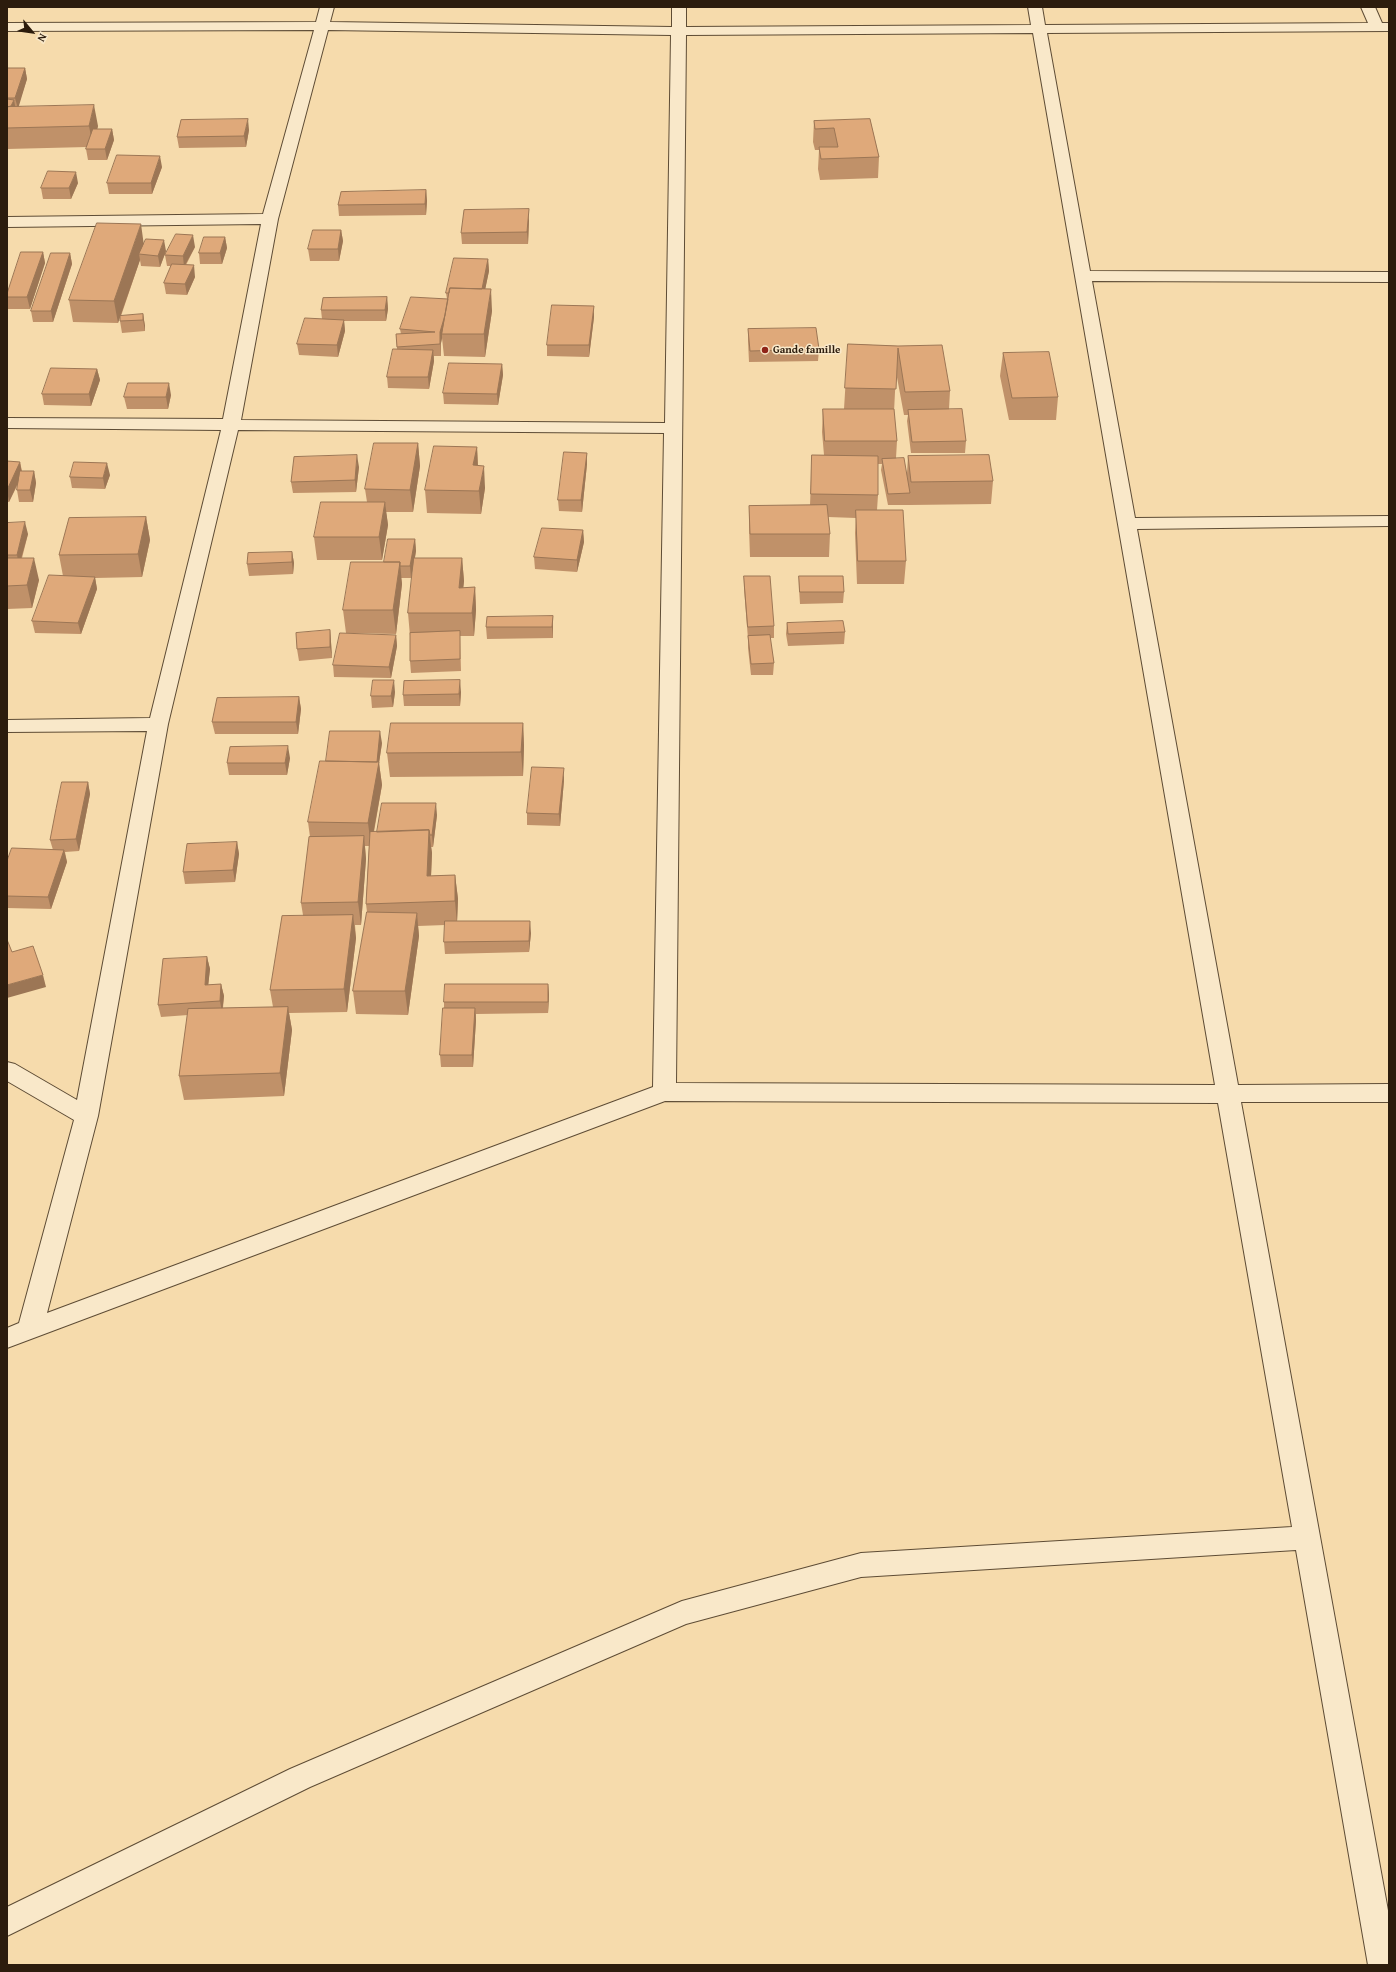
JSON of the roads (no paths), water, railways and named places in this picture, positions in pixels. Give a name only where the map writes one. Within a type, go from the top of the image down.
[{"type":"street","points":[[30,1330],[86,1116],[158,724],[231,424],[270,219],[328,7]]},
{"type":"street","points":[[664,1092],[674,428],[677,31],[679,7]]},
{"type":"street","points":[[1035,7],[1383,1965]]},
{"type":"street","points":[[1368,7],[1383,27]]},
{"type":"street","points":[[7,27],[323,26],[677,31],[1383,27]]},
{"type":"street","points":[[7,222],[270,219]]},
{"type":"street","points":[[1082,276],[1389,277]]},
{"type":"street","points":[[7,423],[674,428]]},
{"type":"street","points":[[1127,524],[1389,521]]},
{"type":"street","points":[[7,726],[158,724]]},
{"type":"street","points":[[7,1070],[86,1116]]},
{"type":"street","points":[[7,1338],[664,1092],[1228,1094],[1389,1093]]},
{"type":"street","points":[[7,1922],[300,1778],[682,1613],[862,1565],[1308,1538]]},
{"type":"place","name":"Gande famille","points":[[765,350]]}]
